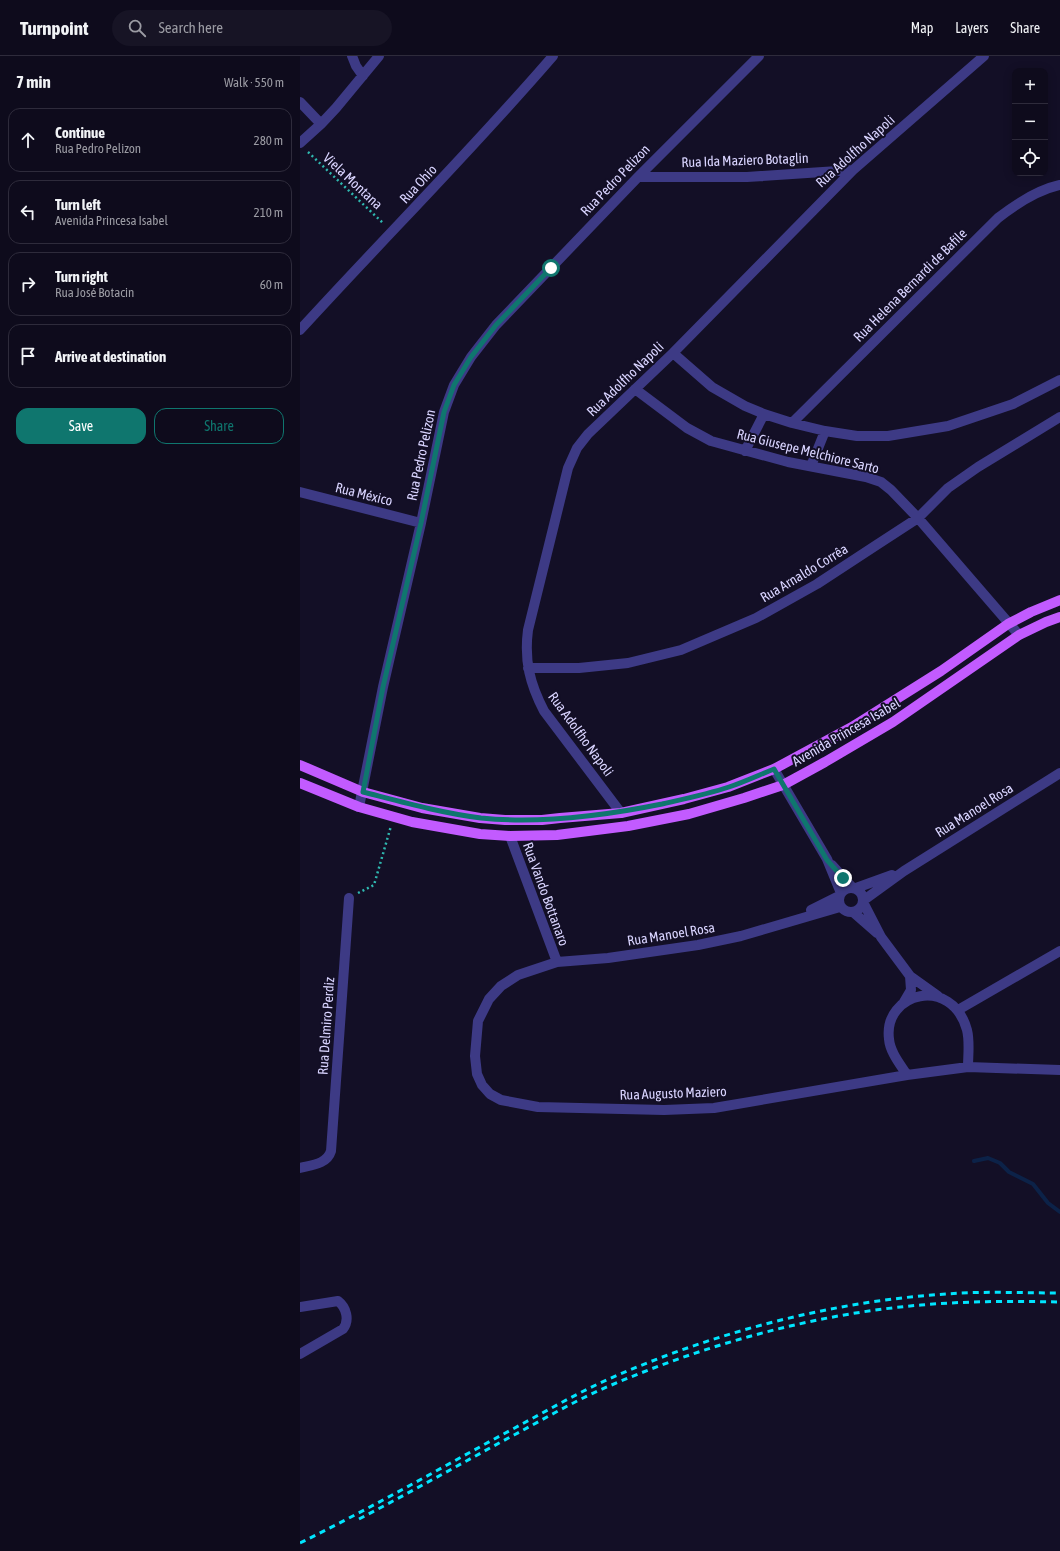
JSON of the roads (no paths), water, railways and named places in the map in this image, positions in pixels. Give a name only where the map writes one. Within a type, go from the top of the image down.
[{"type":"main road","name":"Avenida Princesa Isabel","points":[[300,766],[363,792],[422,808],[480,818],[542,820],[621,812],[684,799],[728,787],[774,769],[865,719],[941,671],[1008,624],[1031,612],[1060,600]]},
{"type":"main road","name":"Avenida Princesa Isabel","points":[[300,783],[359,807],[394,817],[412,822],[480,834],[510,836],[557,835],[628,826],[689,814],[783,785],[893,722],[1019,635],[1060,617]]},
{"type":"street","points":[[352,56],[356,66],[363,76]]},
{"type":"street","name":"Rua Ohio","points":[[300,330],[393,232],[523,91],[553,56]]},
{"type":"street","name":"Rua Pedro Pelizon","points":[[359,807],[383,687],[421,523],[444,412],[454,385],[471,357],[496,325],[638,177],[759,56]]},
{"type":"street","name":"Rua Adolfho Napoli","points":[[621,812],[544,711],[535,693],[528,668],[526,647],[528,630],[568,468],[577,448],[588,434],[673,353],[853,170],[984,56]]},
{"type":"street","points":[[303,146],[363,76],[376,57]]},
{"type":"street","points":[[300,102],[321,124]]},
{"type":"street","name":"Rua Ida Maziero Botaglin","points":[[638,177],[747,177],[853,170]]},
{"type":"street","name":"Rua Helena Bernardi de Bafile","points":[[792,423],[998,218],[1032,195],[1049,187],[1060,185]]},
{"type":"street","points":[[300,316],[314,315]]},
{"type":"street","points":[[673,353],[712,387],[745,406],[792,423],[825,431],[857,436],[888,436],[948,426],[1013,404],[1060,380]]},
{"type":"street","name":"Rua Giusepe Melchiore Sarto","points":[[635,389],[687,428],[711,441],[745,451],[866,477],[881,482],[891,490],[918,518],[1019,635]]},
{"type":"street","points":[[745,451],[764,414]]},
{"type":"street","name":"Rua Arnaldo Corrêa","points":[[528,668],[579,668],[628,663],[681,650],[756,618],[817,584],[918,518],[954,484],[978,467],[1060,417]]},
{"type":"street","points":[[811,466],[825,431]]},
{"type":"street","name":"Rua México","points":[[300,492],[421,523]]},
{"type":"street","points":[[774,769],[827,860],[840,899],[846,911],[853,912],[858,910],[864,901]]},
{"type":"street","name":"Rua Manoel Rosa","points":[[864,901],[904,871],[1060,773]]},
{"type":"street","name":"Rua Vando Bottanaro","points":[[510,836],[557,962]]},
{"type":"street","points":[[827,860],[854,888],[862,893],[864,901],[881,937],[910,976],[958,1010],[968,1036],[968,1067]]},
{"type":"street","name":"Rua Manoel Rosa","points":[[854,888],[904,871]]},
{"type":"street","points":[[840,899],[846,889],[854,888]]},
{"type":"street","name":"Rua Delmiro Perdiz","points":[[300,1168],[320,1164],[329,1157],[331,1151],[349,898]]},
{"type":"street","name":"Rua Manoel Rosa","points":[[557,962],[608,958],[698,945],[741,936],[788,922],[840,899]]},
{"type":"street","points":[[853,912],[881,937]]},
{"type":"street","points":[[958,1010],[1060,951]]},
{"type":"street","name":"Rua Augusto Maziero","points":[[557,962],[518,975],[501,986],[489,999],[478,1021],[475,1056],[477,1074],[482,1085],[490,1094],[501,1100],[538,1107],[664,1110],[714,1108],[906,1075],[968,1067],[1060,1070]]},
{"type":"street","points":[[906,1075],[893,1052],[889,1039],[889,1027],[894,1015],[909,996],[911,990],[910,976]]},
{"type":"street","points":[[902,1005],[914,998],[927,995],[941,998]]},
{"type":"street","points":[[300,1307],[335,1300],[341,1303],[347,1320],[347,1324],[343,1329],[300,1354]]},
{"type":"waterway","points":[[974,1161],[988,1158],[1000,1163],[1009,1172],[1033,1184],[1048,1203],[1060,1212]]},
{"type":"railway","points":[[300,1543],[590,1388],[657,1359],[697,1345],[737,1332],[779,1321],[862,1303],[960,1293],[1060,1293]]},
{"type":"railway","points":[[359,1519],[589,1395],[677,1359],[717,1346],[798,1324],[880,1309],[956,1303],[1008,1301],[1060,1302]]}]
